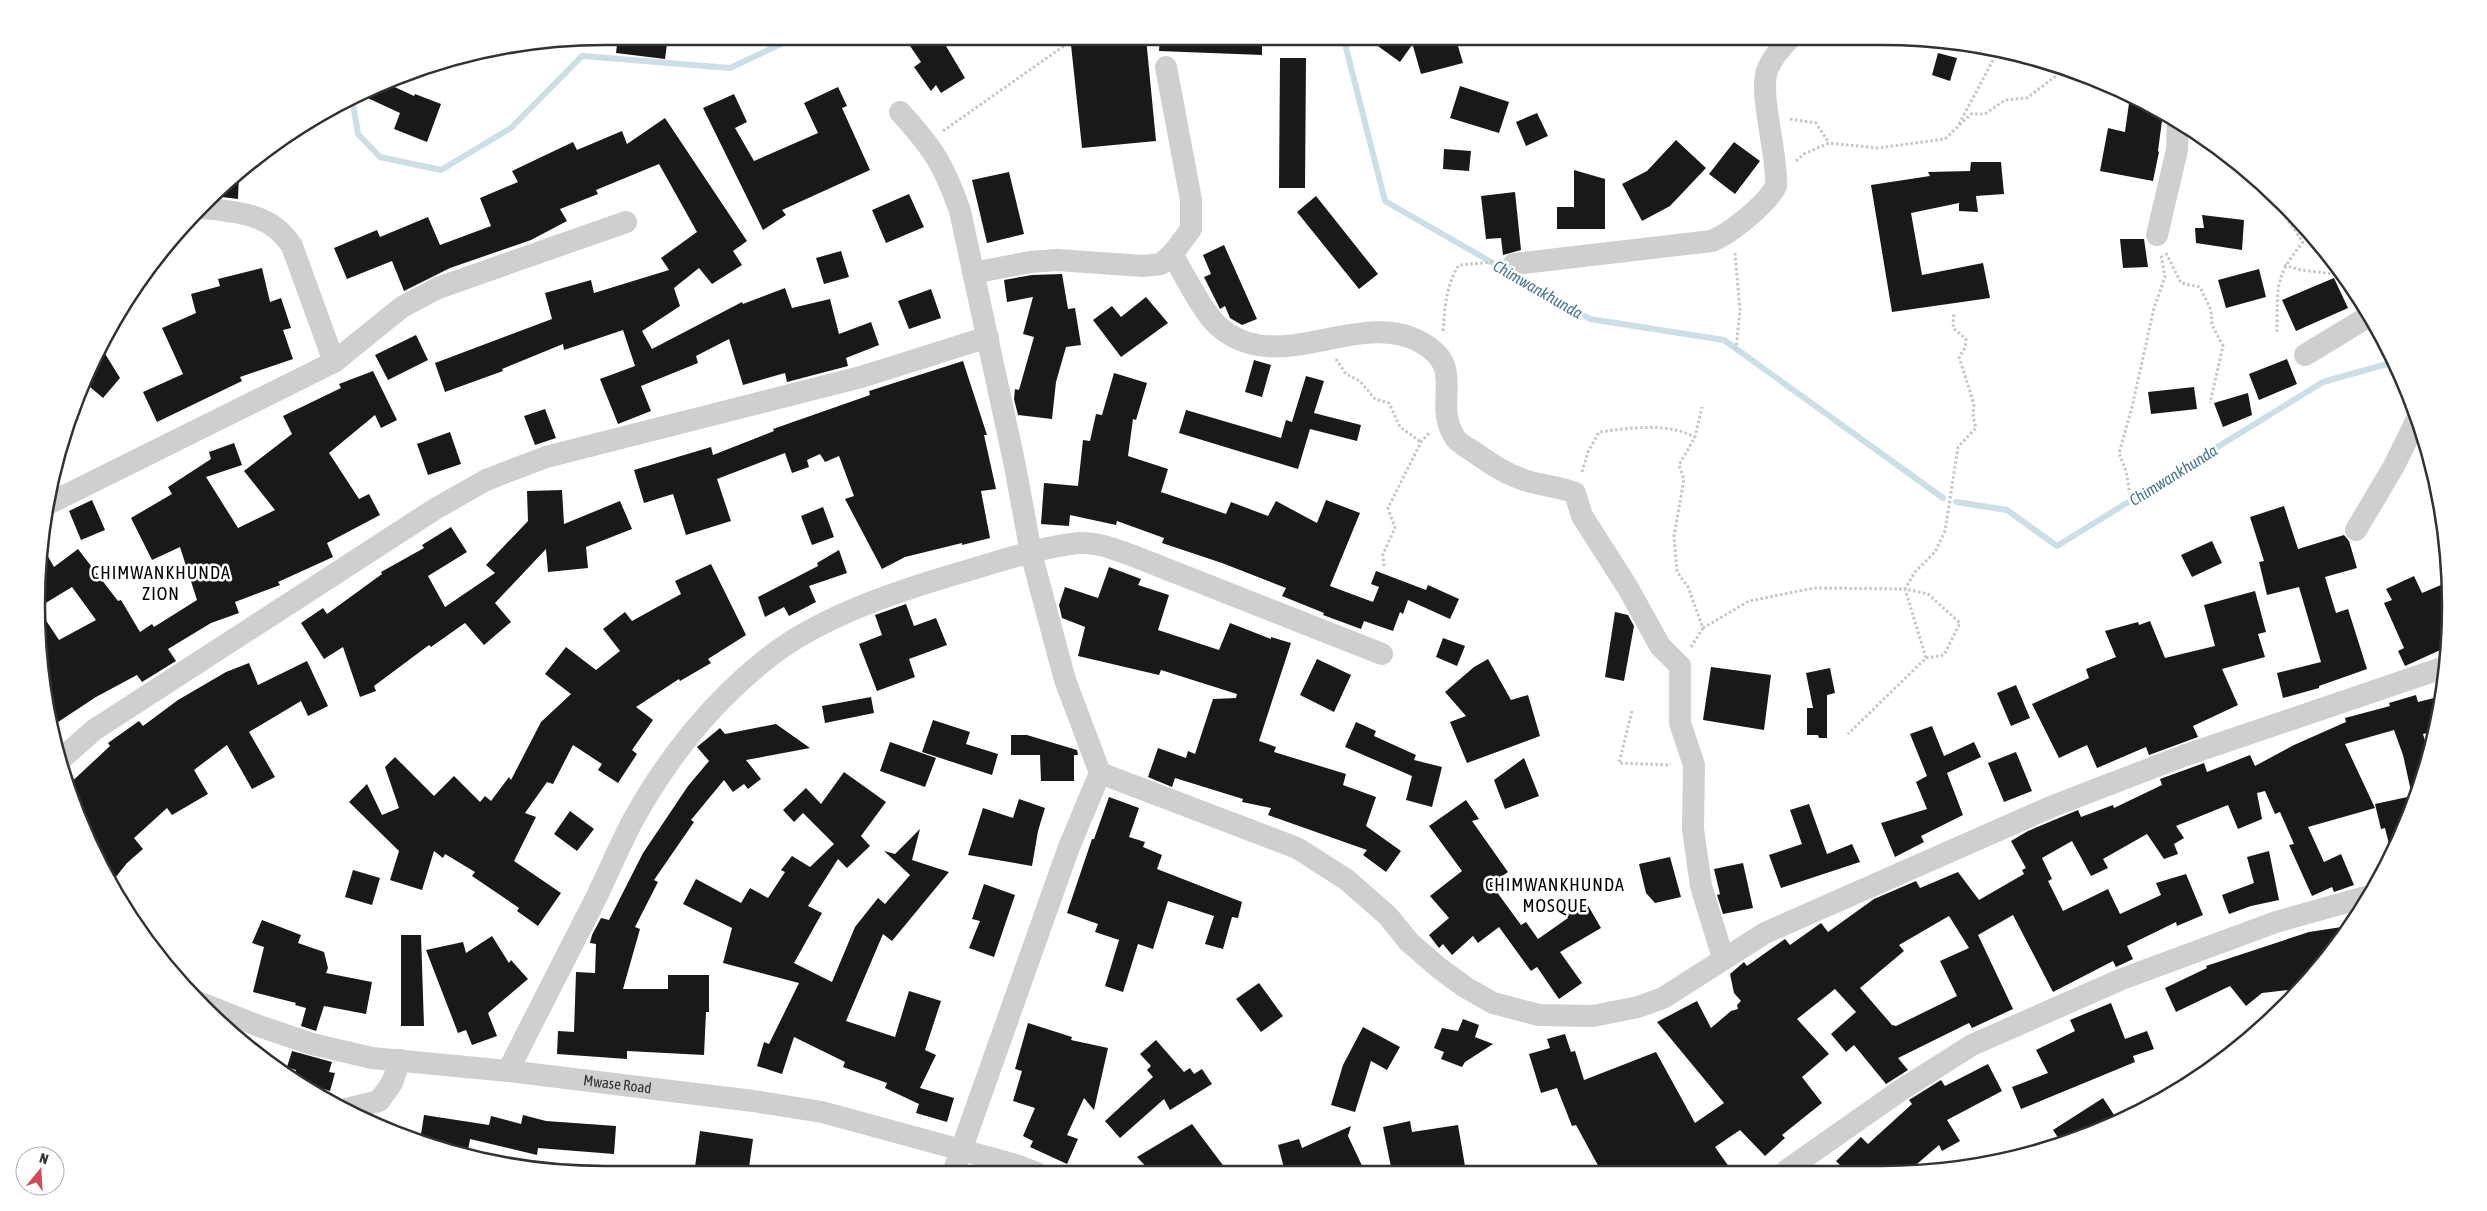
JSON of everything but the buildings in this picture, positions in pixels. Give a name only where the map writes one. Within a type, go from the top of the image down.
[{"type":"street","points":[[1503,263],[1712,241],[1722,237],[1772,195],[1776,186],[1766,72],[1774,56],[1784,45]]},
{"type":"street","points":[[973,274],[1030,262],[1058,260],[1143,266],[1160,264],[1172,254],[1191,229],[1191,200],[1166,68]]},
{"type":"street","points":[[900,112],[927,142],[948,175],[960,211],[988,337],[1031,553],[1065,680],[1100,773],[1069,847],[956,1166]]},
{"type":"street","points":[[2157,235],[2177,150],[2178,130]]},
{"type":"street","points":[[209,209],[244,213],[283,231],[292,246],[334,362]]},
{"type":"street","points":[[55,500],[334,362],[402,307],[438,288],[626,222]]},
{"type":"street","points":[[1172,254],[1215,322],[1235,338],[1260,346],[1325,342],[1347,336],[1390,332],[1424,344],[1442,359],[1446,373],[1445,414],[1456,440],[1500,470],[1532,482],[1575,493],[1582,516],[1628,588],[1660,646],[1680,666],[1680,723],[1694,766],[1693,830],[1700,886],[1723,958]]},
{"type":"street","points":[[2305,355],[2364,319]]},
{"type":"street","points":[[65,755],[94,730],[434,509],[486,480],[546,457],[861,377],[988,337]]},
{"type":"street","points":[[2356,530],[2394,466],[2413,428]]},
{"type":"street","points":[[508,1071],[632,822],[664,770],[705,716],[774,653],[823,624],[875,600],[1031,553],[1080,543],[1101,545],[1131,555],[1382,654]]},
{"type":"street","points":[[1100,773],[1297,848],[1324,863],[1388,916],[1409,942],[1439,968],[1465,987],[1492,1002],[1539,1015],[1593,1016],[1638,1007],[1663,998],[1765,933],[1817,908],[2053,806],[2183,756],[2438,669]]},
{"type":"street","points":[[1793,1166],[1901,1090],[1972,1045],[2122,979],[2276,922],[2359,899]]},
{"type":"street","name":"Mwase Road","points":[[217,1010],[312,1044],[372,1058],[508,1071],[753,1101],[822,1112],[1018,1166]]},
{"type":"street","points":[[355,1107],[379,1101],[389,1090],[400,1060]]},
{"type":"path","points":[[927,142],[1066,45]]},
{"type":"path","points":[[1957,128],[1995,57]]},
{"type":"path","points":[[1776,178],[1804,154],[1829,143],[1878,148],[1945,139],[1971,114],[1985,114],[2005,100],[2027,98],[2059,74]]},
{"type":"path","points":[[1769,117],[1816,123],[1829,143]]},
{"type":"path","points":[[2276,332],[2278,283],[2284,265],[2303,242],[2285,217]]},
{"type":"path","points":[[1733,228],[1740,310],[1736,349]]},
{"type":"path","points":[[2157,235],[2181,284],[2200,287],[2211,310],[2212,325],[2223,346],[2210,403]]},
{"type":"path","points":[[2131,500],[2126,471],[2119,453],[2134,398],[2154,308],[2164,277],[2157,235]]},
{"type":"path","points":[[1442,359],[1445,298],[1453,274],[1459,265],[1503,263]]},
{"type":"path","points":[[2284,265],[2301,270],[2333,274]]},
{"type":"path","points":[[1926,658],[1905,589],[1915,572],[1935,552],[1945,531],[1958,447],[1976,428],[1973,416],[1974,404],[1959,357],[1965,348],[1966,339],[1953,328],[1954,312]]},
{"type":"path","points":[[1325,342],[1346,374],[1360,381],[1375,399],[1389,403],[1400,427],[1421,442]]},
{"type":"path","points":[[1702,407],[1695,437],[1680,465],[1684,479],[1674,536],[1677,572],[1688,586],[1704,628]]},
{"type":"path","points":[[1384,566],[1382,554],[1396,528],[1388,508],[1421,442],[1445,414]]},
{"type":"path","points":[[1575,493],[1588,452],[1599,432],[1645,426],[1682,431],[1695,437]]},
{"type":"path","points":[[1680,666],[1704,628],[1749,601],[1814,588],[1905,589],[1928,594],[1960,623],[1944,655],[1926,658],[1848,734]]},
{"type":"path","points":[[1632,711],[1619,763],[1694,766]]},
{"type":"waterway","name":"Chimwankhunda","points":[[353,105],[358,134],[380,157],[441,170],[511,128],[582,56],[730,68],[779,45]]},
{"type":"waterway","name":"Chimwankhunda","points":[[1345,45],[1385,201],[1590,319],[1724,340],[1943,498]]},
{"type":"waterway","name":"Chimwankhunda","points":[[1956,502],[2007,510],[2057,546],[2323,382],[2387,364]]},
{"type":"district","name":"CHIMWANKHUNDA ZION","points":[[161,583]]},
{"type":"district","name":"CHIMWANKHUNDA MOSQUE","points":[[1555,895]]}]
